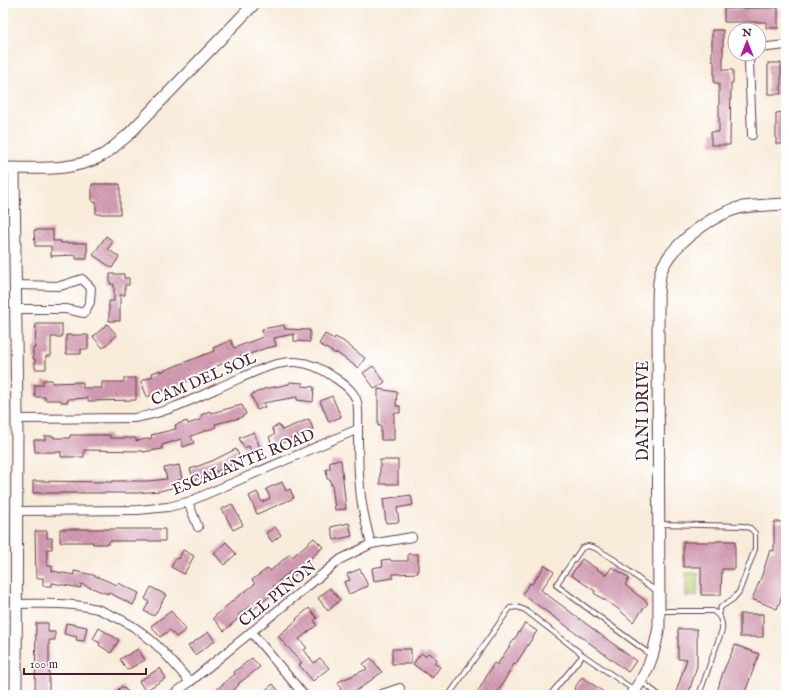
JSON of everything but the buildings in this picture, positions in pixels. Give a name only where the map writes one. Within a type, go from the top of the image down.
[{"type":"street","points":[[16,695],[16,309],[9,168],[68,167],[85,164],[104,155],[127,136],[255,3]]},
{"type":"street","points":[[767,47],[786,45]]},
{"type":"street","points":[[749,62],[752,135]]},
{"type":"street","name":"DANI DRIVE","points":[[633,693],[641,681],[653,656],[659,627],[658,286],[662,270],[670,256],[684,239],[710,222],[742,207],[786,204]]},
{"type":"street","points":[[15,285],[60,286],[82,279],[91,288],[90,302],[84,313],[66,309],[16,309]]},
{"type":"street","name":"CAM DEL SOL","points":[[17,419],[134,418],[149,416],[262,368],[279,363],[296,362],[313,365],[324,370],[341,382],[351,391],[356,401],[359,414],[358,429],[360,487],[364,515],[371,544]]},
{"type":"street","name":"ESCALANTE ROAD","points":[[17,511],[138,510],[168,507],[188,502],[358,429]]},
{"type":"street","points":[[188,502],[198,526]]},
{"type":"street","name":"CLL PINON","points":[[172,695],[341,559],[371,544],[412,537]]},
{"type":"street","points":[[17,604],[76,606],[97,609],[124,620],[143,633],[161,649],[190,682]]},
{"type":"street","points":[[251,632],[304,695]]},
{"type":"street","points":[[379,695],[400,688]]},
{"type":"lane","points":[[659,524],[743,526],[750,528],[755,532],[755,549],[739,592],[733,599],[721,607],[718,614]]},
{"type":"lane","points":[[653,656],[556,585],[582,548],[588,546],[615,560],[654,589],[659,588]]},
{"type":"lane","points":[[449,695],[510,608],[517,607],[525,610],[633,693]]},
{"type":"lane","points":[[659,611],[713,611],[722,619],[722,630],[699,695]]},
{"type":"lane","points":[[550,695],[582,655]]},
{"type":"lane","points":[[641,681],[659,695]]},
{"type":"green space","points":[[686,573],[698,573],[697,596],[686,596]]}]
